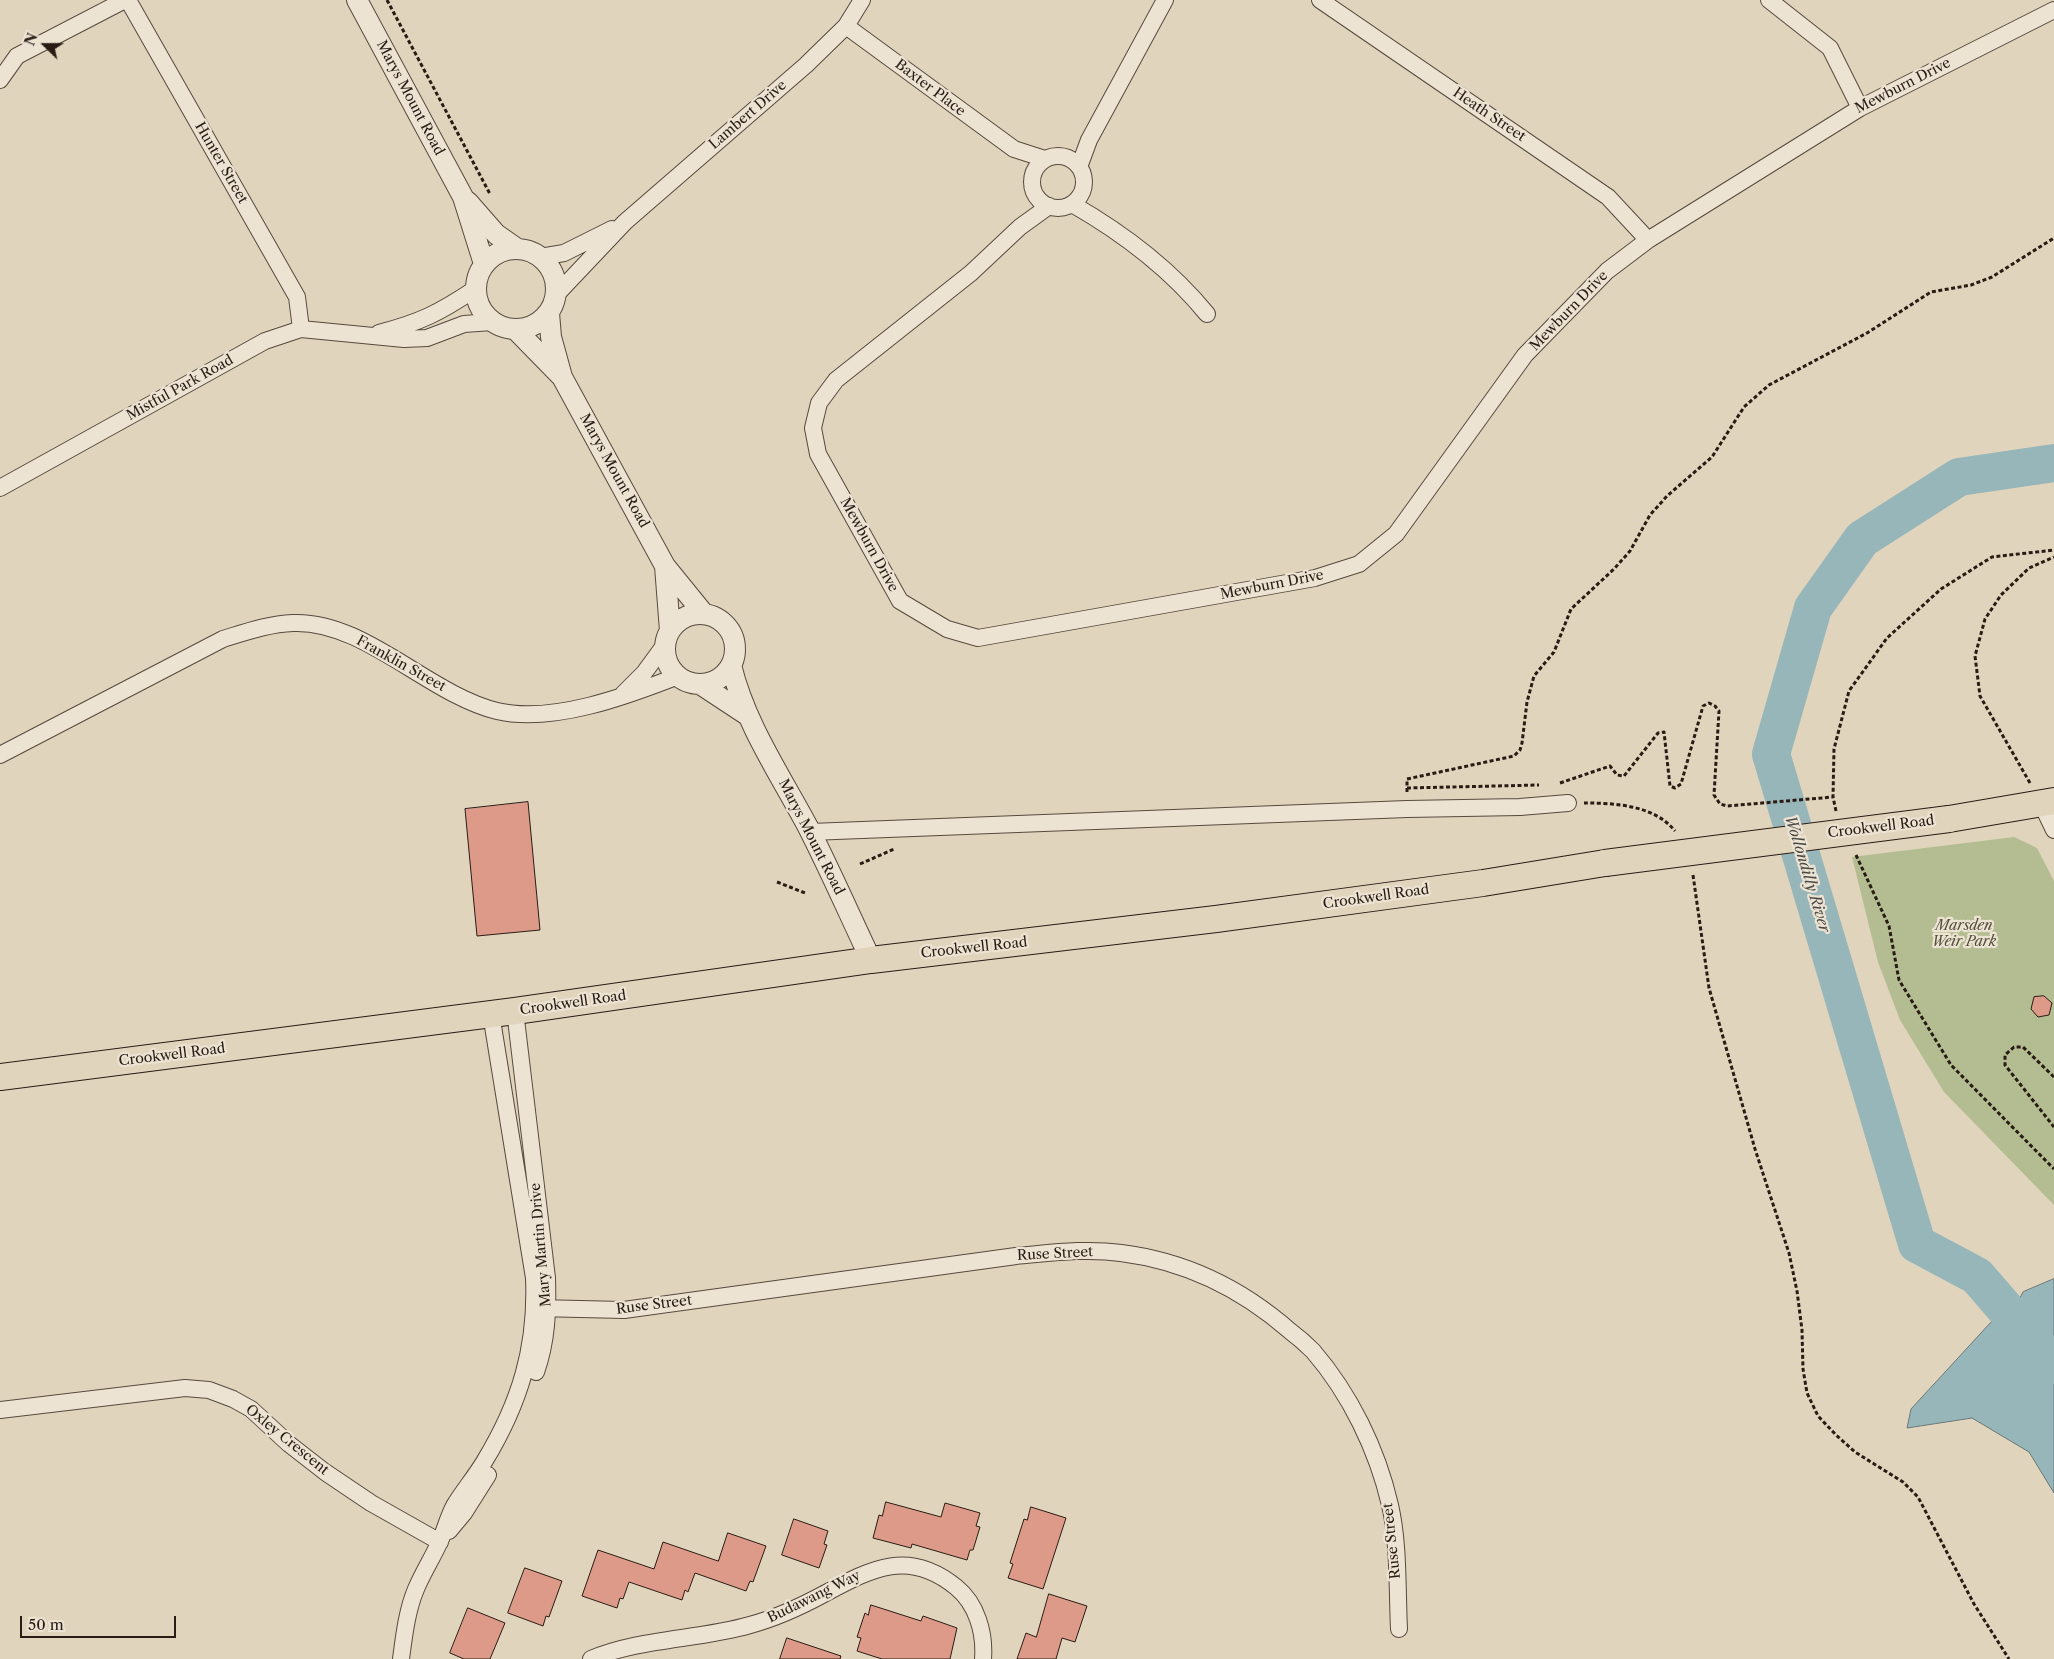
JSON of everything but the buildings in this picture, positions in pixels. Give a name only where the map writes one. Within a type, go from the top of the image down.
[{"type":"main road","name":"Crookwell Road","points":[[0,1077],[503,1013],[871,960],[1206,920],[1483,883],[1605,863],[1949,819],[2048,802]]},
{"type":"street","points":[[0,80],[17,56],[126,0]]},
{"type":"street","name":"Hunter Street","points":[[126,0],[297,297],[301,329]]},
{"type":"street","name":"Marys Mount Road","points":[[357,0],[463,196],[484,264]]},
{"type":"street","name":"Lambert Drive","points":[[552,304],[625,222],[806,65],[846,26],[862,0]]},
{"type":"street","points":[[1072,163],[1089,140],[1165,0]]},
{"type":"street","name":"Heath Street","points":[[1320,0],[1608,197],[1648,240]]},
{"type":"street","points":[[1769,0],[1830,48],[1860,108]]},
{"type":"street","name":"Mewburn Drive","points":[[1049,206],[1020,227],[971,273],[836,380],[819,403],[813,428],[818,454],[900,600],[947,629],[978,638],[1315,578],[1359,564],[1396,534],[1525,355],[1607,271],[1648,240],[1860,108],[2054,10]]},
{"type":"street","name":"Baxter Place","points":[[846,26],[1014,149],[1033,174]]},
{"type":"street","name":"Baxter Place","points":[[1014,149],[1045,159]]},
{"type":"street","points":[[1059,156],[1072,163],[1084,182],[1082,189],[1072,204],[1057,208],[1049,206],[1036,196],[1033,189],[1033,174],[1045,159],[1059,156]]},
{"type":"street","points":[[1082,189],[1098,219]]},
{"type":"street","name":"Marys Mount Road","points":[[463,196],[496,234],[516,248]]},
{"type":"street","name":"Mewburn Drive","points":[[1020,227],[1036,196]]},
{"type":"street","points":[[1072,204],[1098,219],[1185,288],[1207,314]]},
{"type":"street","name":"Lambert Drive","points":[[540,256],[564,253],[625,222]]},
{"type":"street","points":[[516,248],[528,250],[540,256],[553,274],[552,304],[540,322],[528,328],[516,330],[503,328],[492,322],[483,313],[477,302],[475,289],[477,276],[484,264],[504,250],[516,248]]},
{"type":"street","name":"Mistful Park Road","points":[[372,335],[442,312],[475,289]]},
{"type":"street","name":"Marys Mount Road","points":[[552,304],[551,337],[562,377],[665,566],[704,614]]},
{"type":"street","name":"Mistful Park Road","points":[[0,488],[265,342],[301,329],[404,339],[427,338],[464,324],[492,322]]},
{"type":"street","name":"Marys Mount Road","points":[[516,330],[562,377]]},
{"type":"street","name":"Marys Mount Road","points":[[665,566],[668,636]]},
{"type":"street","points":[[619,698],[644,673],[668,636],[685,617],[704,614],[724,624],[731,633],[734,643],[731,665],[718,679],[700,684],[689,682],[678,676],[667,661],[668,636]]},
{"type":"street","name":"Franklin Street","points":[[0,754],[223,639],[262,626],[294,623],[326,628],[360,640],[463,699],[498,711],[538,713],[619,698],[678,676]]},
{"type":"street","name":"Marys Mount Road","points":[[731,665],[738,693],[748,716],[810,832],[871,960]]},
{"type":"street","name":"Marys Mount Road","points":[[700,684],[748,716]]},
{"type":"street","points":[[2048,802],[2054,830]]},
{"type":"street","points":[[810,832],[1407,809],[1520,807],[1568,803]]},
{"type":"street","name":"Mary Martin Drive","points":[[503,1013],[534,1278],[542,1308]]},
{"type":"street","name":"Mary Martin Drive","points":[[401,1659],[404,1630],[416,1589],[440,1542],[454,1507],[484,1462],[509,1418],[528,1367],[547,1278],[503,1013]]},
{"type":"street","name":"Ruse Street","points":[[542,1308],[624,1310],[1016,1256],[1076,1251],[1121,1253],[1169,1262],[1218,1282],[1266,1310],[1312,1350],[1347,1398],[1372,1447],[1390,1506],[1396,1561],[1399,1629]]},
{"type":"street","name":"Oxley Crescent","points":[[0,1410],[169,1389],[209,1390],[233,1399],[251,1409],[289,1444],[325,1472],[371,1503],[440,1542]]},
{"type":"street","name":"Budawang Way","points":[[591,1659],[609,1651],[713,1634],[772,1619],[873,1569],[893,1565],[910,1565],[929,1570],[945,1578],[971,1603],[979,1620],[983,1639],[983,1659]]},
{"type":"path","points":[[387,0],[490,195]]},
{"type":"path","points":[[1407,809],[1406,779],[1514,756],[1520,750],[1527,702],[1534,676],[1554,652],[1571,609],[1614,569],[1630,551],[1650,515],[1667,496],[1712,457],[1744,407],[1769,385],[1867,333],[1931,292],[1971,285],[1992,277],[2054,238]]},
{"type":"path","points":[[2048,802],[1980,696],[1975,656],[1985,619],[2001,595],[2029,568],[2054,557]]},
{"type":"path","points":[[1554,784],[1563,783],[1610,766],[1617,775],[1624,776],[1658,733],[1664,732],[1670,786],[1675,788],[1681,784],[1703,706],[1709,703],[1719,711],[1714,795],[1720,804],[1727,806],[1819,799],[1833,796]]},
{"type":"path","points":[[1407,788],[1546,785]]},
{"type":"path","points":[[1568,803],[1599,803],[1644,810],[1657,815],[1670,824],[1680,836]]},
{"type":"path","points":[[860,864],[895,848]]},
{"type":"path","points":[[1691,866],[1709,988],[1755,1149],[1789,1253],[1797,1291],[1802,1330],[1802,1369],[1807,1393],[1818,1416],[1836,1435],[1856,1452],[1903,1482],[1918,1496],[1974,1604],[2009,1659]]},
{"type":"path","points":[[777,882],[805,892]]},
{"type":"path","points":[[2054,1077],[2023,1047],[2014,1047],[2005,1055],[2005,1065],[2054,1126]]},
{"type":"green space","name":"Marsden Weir Park","points":[[2014,837],[2037,848],[2054,881],[2054,1205],[1944,1092],[1900,1020],[1878,962],[1852,857]]},
{"type":"water","points":[[2054,1279],[2054,1493],[2029,1452],[1972,1418],[1907,1428],[1911,1409],[1992,1321],[2011,1315],[2023,1292]]},
{"type":"waterway","name":"Wollondilly River","points":[[2054,463],[1959,477],[1862,539],[1813,608],[1771,754],[1917,1244],[1977,1276],[2054,1365]]}]
